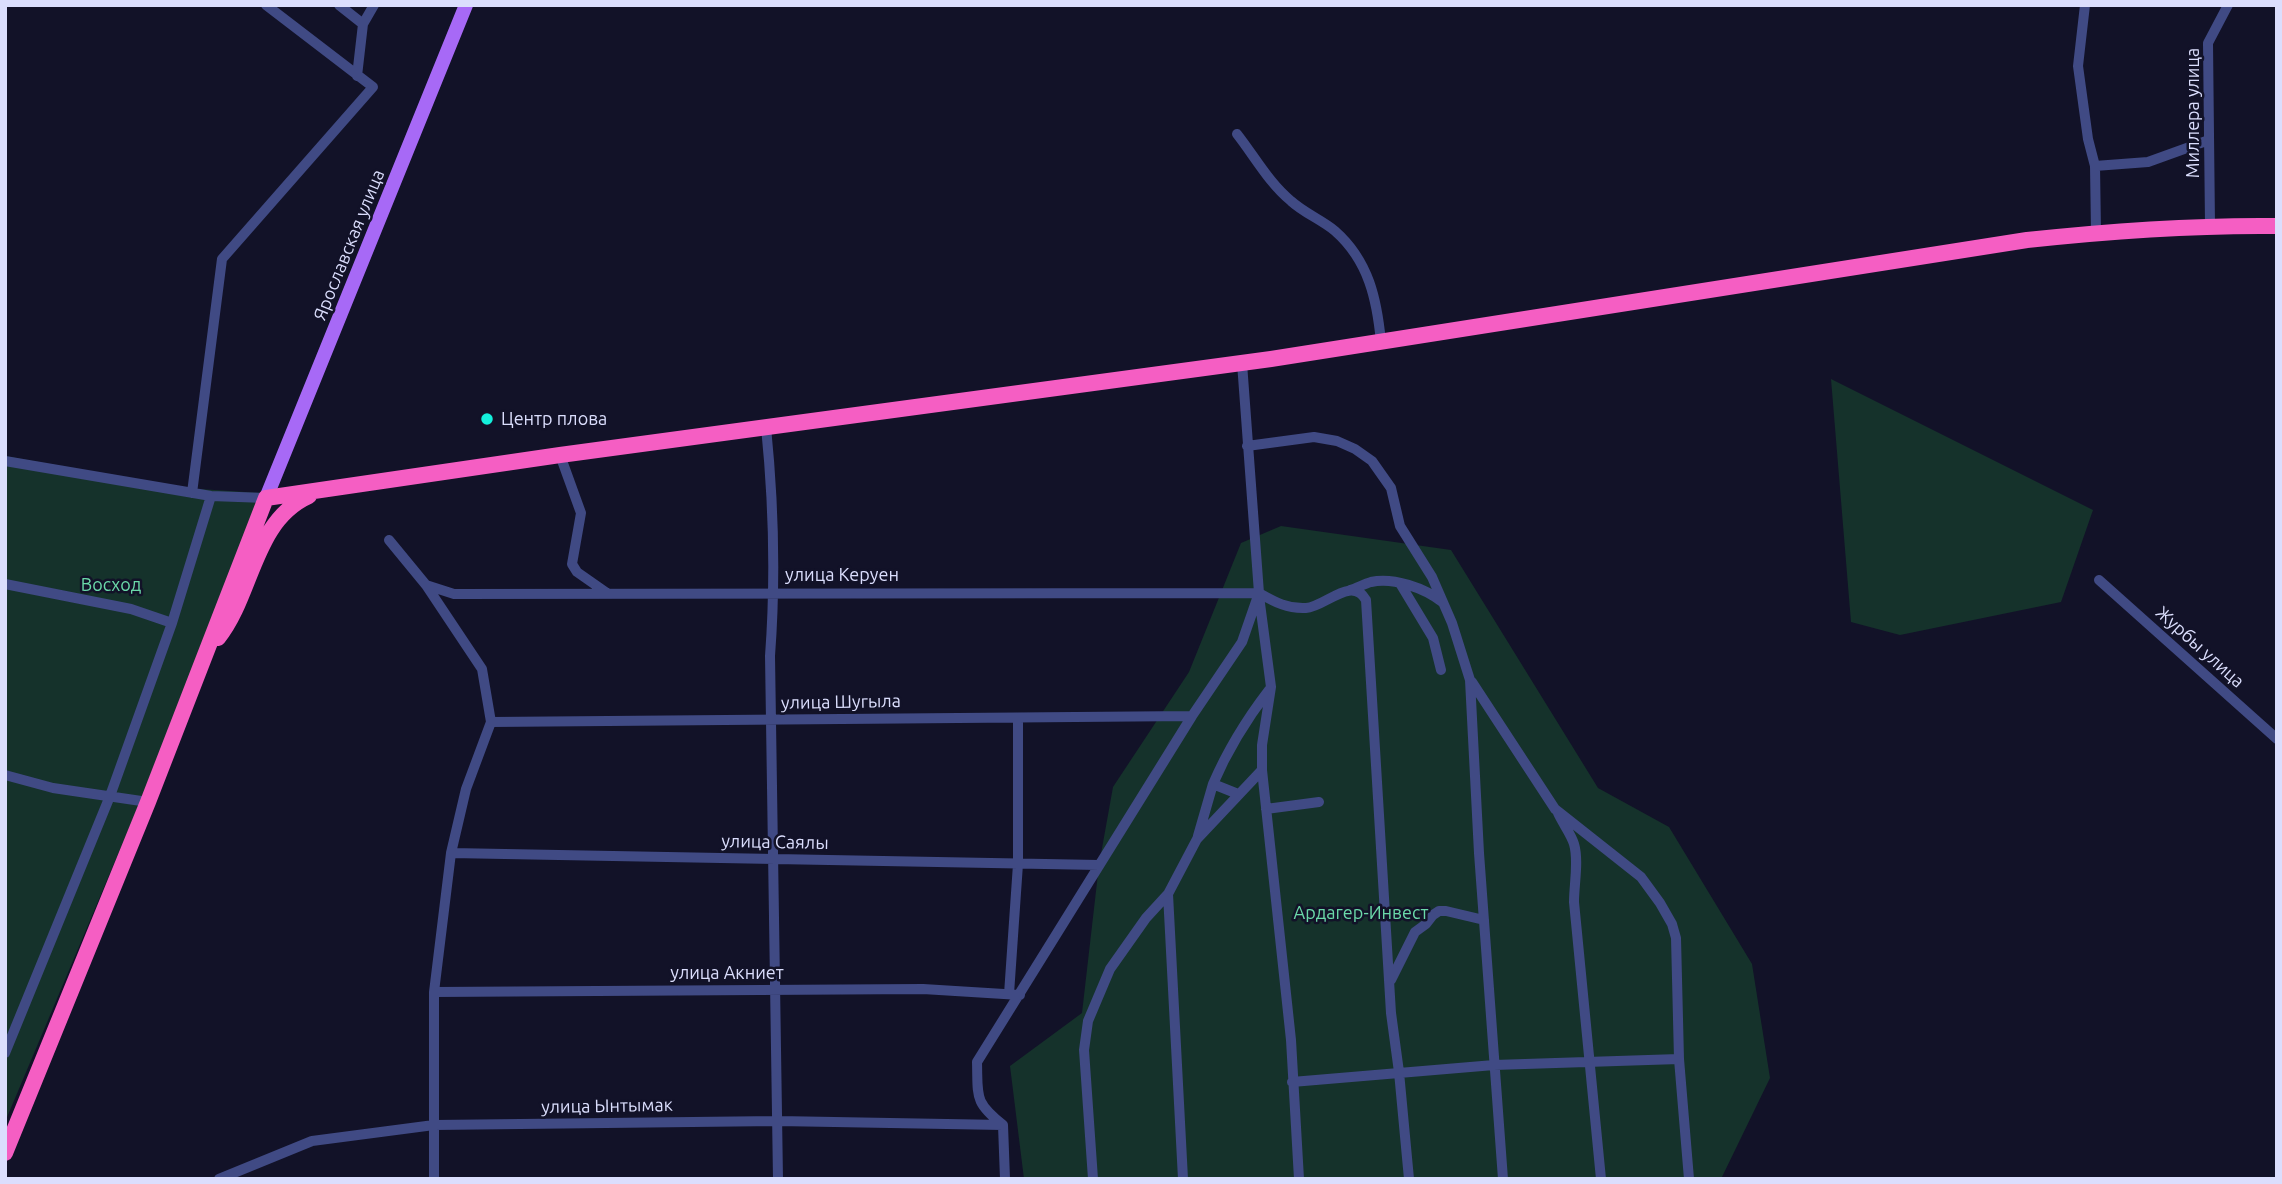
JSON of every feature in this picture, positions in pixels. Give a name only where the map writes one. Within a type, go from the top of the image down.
[{"type":"highway","points":[[5,1153],[148,802],[266,498],[766,426],[1242,363],[2013,243],[2096,232],[2210,225],[2277,226]]},
{"type":"highway","points":[[207,650],[230,623],[267,536],[281,514],[299,501],[328,488]]},
{"type":"main road","name":"Ярославская улица","points":[[266,498],[466,5]]},
{"type":"street","points":[[339,5],[363,24]]},
{"type":"street","points":[[358,76],[363,24],[374,5]]},
{"type":"street","points":[[2085,5],[2078,66],[2088,139],[2095,166],[2096,232]]},
{"type":"street","name":"Миллера улица","points":[[2210,225],[2208,43],[2228,5]]},
{"type":"street","points":[[192,493],[222,259],[373,88],[270,6]]},
{"type":"street","points":[[1237,134],[1272,182],[1298,206],[1334,230],[1364,267],[1376,298],[1381,342]]},
{"type":"street","points":[[2095,166],[2148,162],[2209,140]]},
{"type":"street","points":[[1242,363],[1259,593],[1271,687],[1262,745],[1262,769],[1291,1040],[1299,1179]]},
{"type":"street","points":[[766,426],[774,506],[775,592],[770,656],[778,1179]]},
{"type":"street","points":[[1247,446],[1314,437],[1337,441],[1372,461],[1391,488],[1400,526],[1432,577],[1444,603],[1470,680],[1558,811],[1564,829],[1574,843],[1574,902],[1601,1179]]},
{"type":"street","points":[[560,455],[581,513],[572,564],[576,572],[607,593]]},
{"type":"street","points":[[5,461],[211,496],[266,498]]},
{"type":"street","points":[[5,1053],[110,796],[172,623],[211,496]]},
{"type":"street","points":[[389,540],[425,585],[482,669],[491,722],[466,789],[451,853],[434,992],[433,1179]]},
{"type":"street","name":"Журбы улица","points":[[2099,580],[2277,739]]},
{"type":"street","points":[[1259,593],[1283,607],[1310,608],[1371,582],[1384,581],[1421,588],[1444,603]]},
{"type":"street","points":[[5,584],[131,609],[172,623]]},
{"type":"street","name":"улица Керуен","points":[[425,585],[454,594],[1259,593]]},
{"type":"street","points":[[1401,585],[1433,638],[1441,670]]},
{"type":"street","points":[[1350,590],[1362,594],[1366,600],[1390,982],[1409,1179]]},
{"type":"street","points":[[1005,1179],[1003,1125],[986,1112],[978,1098],[977,1062],[1014,995],[1242,642],[1259,593]]},
{"type":"street","points":[[1470,680],[1503,1179]]},
{"type":"street","points":[[1094,1179],[1084,1050],[1088,1021],[1110,969],[1146,918],[1168,894],[1197,839],[1213,784],[1225,755],[1271,687]]},
{"type":"street","name":"улица Шугыла","points":[[491,722],[1192,716]]},
{"type":"street","points":[[1014,995],[1018,864],[1018,718]]},
{"type":"street","points":[[1197,839],[1262,769]]},
{"type":"street","points":[[5,775],[53,788],[148,802]]},
{"type":"street","points":[[1213,784],[1238,794]]},
{"type":"street","points":[[1266,809],[1319,802]]},
{"type":"street","points":[[1558,811],[1641,877],[1672,924],[1676,938],[1679,1059],[1689,1179]]},
{"type":"street","name":"улица Саялы","points":[[451,853],[1099,865]]},
{"type":"street","points":[[1168,894],[1184,1179]]},
{"type":"street","points":[[1390,982],[1415,932],[1439,911],[1484,920]]},
{"type":"street","name":"улица Акниет","points":[[434,992],[923,989],[1014,995]]},
{"type":"street","points":[[1292,1083],[1494,1065],[1679,1059]]},
{"type":"street","name":"улица Ынтымак","points":[[219,1179],[312,1142],[434,1125],[778,1121],[1003,1125]]},
{"type":"green space","points":[[1831,379],[2093,510],[2061,602],[1900,635],[1851,622]]},
{"type":"green space","name":"Восход","points":[[5,456],[184,488],[261,493],[137,809],[5,1122]]},
{"type":"green space","name":"Ардагер-Инвест","points":[[1281,526],[1451,550],[1598,788],[1669,827],[1752,964],[1770,1078],[1721,1179],[1024,1179],[1010,1066],[1082,1013],[1099,865],[1113,787],[1189,672],[1241,543]]},
{"type":"place","name":"Центр плова","points":[[487,419]]}]
